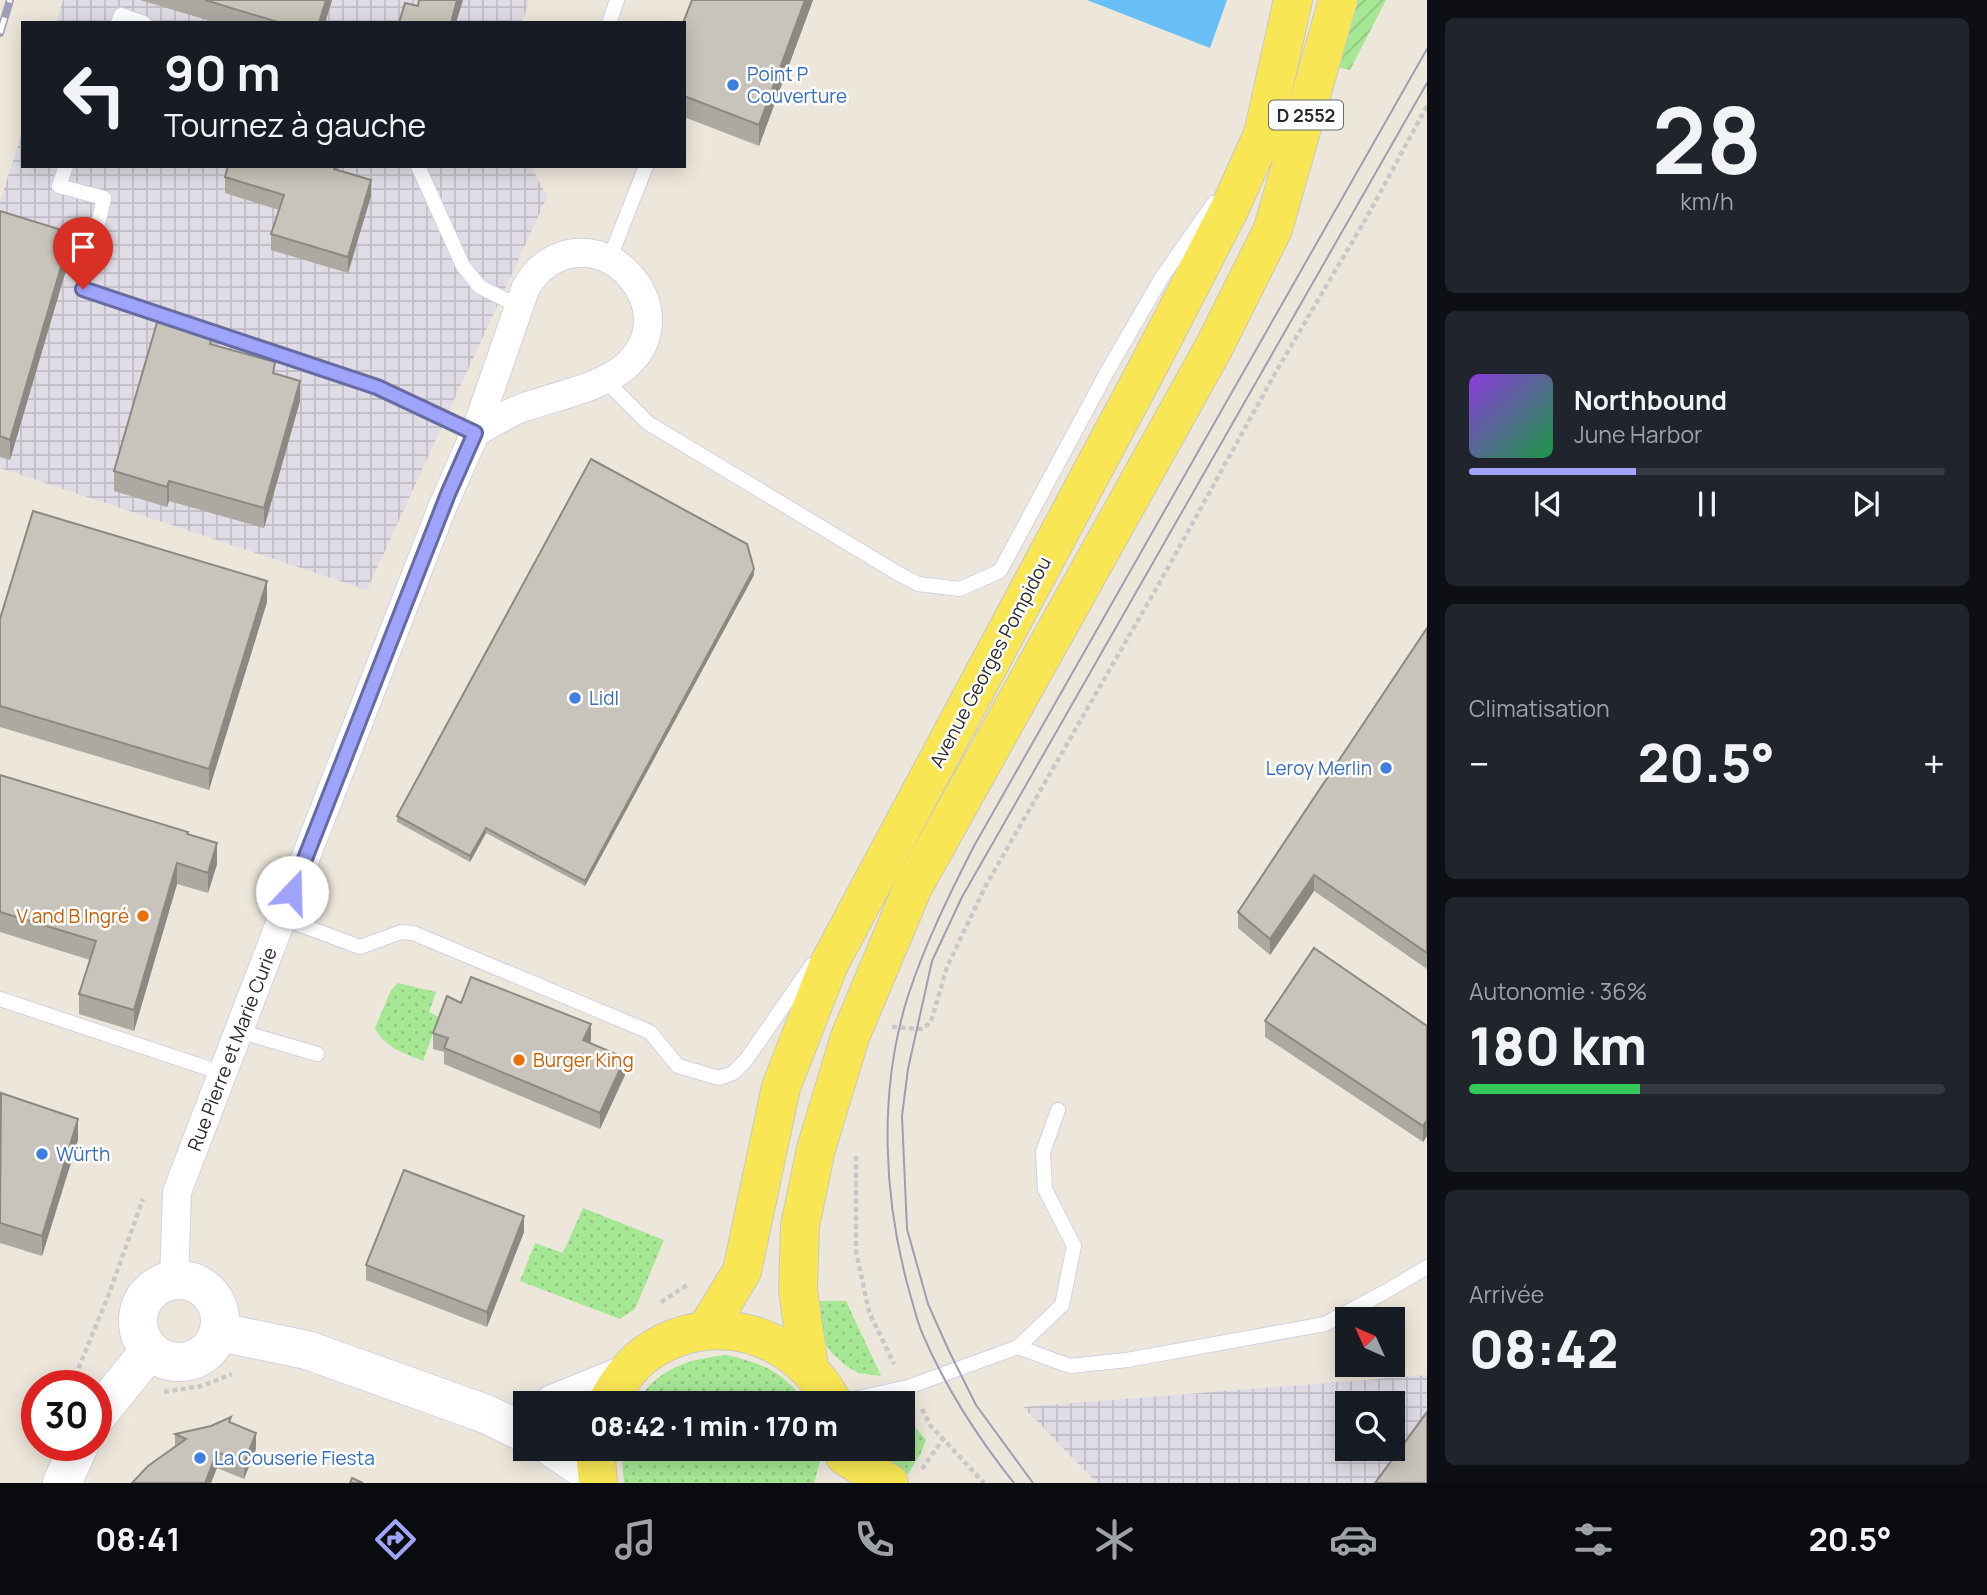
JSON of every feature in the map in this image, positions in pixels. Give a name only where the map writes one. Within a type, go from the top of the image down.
[{"type":"main road","name":"Avenue Georges Pompidou","points":[[706,1331],[742,1271],[781,1087],[829,964],[1229,209],[1263,134],[1293,0]]},
{"type":"main road","name":"Avenue Georges Pompidou","points":[[809,1367],[798,1290],[800,1226],[816,1149],[850,1037],[913,887],[1213,349],[1273,229],[1338,0]]},
{"type":"main road","points":[[615,1390],[646,1354],[675,1339],[706,1331],[744,1332],[779,1344],[809,1367],[827,1391]]},
{"type":"main road","points":[[844,1463],[902,1481]]},
{"type":"street","name":"Rue Pierre et Marie Curie","points":[[174,1281],[177,1192],[448,494],[475,433],[526,287],[539,270],[557,258],[577,253],[598,255],[618,263],[633,277],[643,295],[648,314],[646,333],[639,351],[626,366],[605,380],[520,409],[475,433]]},
{"type":"street","points":[[185,1280],[195,1283],[213,1297],[220,1320],[219,1332],[206,1353],[184,1362],[160,1357],[150,1350],[143,1339],[139,1314],[143,1302],[151,1292],[161,1285],[185,1280]]},
{"type":"street","points":[[219,1332],[307,1350],[486,1413],[513,1427]]},
{"type":"street","points":[[112,1397],[150,1350]]},
{"type":"street","points":[[486,1413],[513,1410]]},
{"type":"street","points":[[62,1483],[72,1461]]},
{"type":"street","points":[[579,1461],[597,1470]]},
{"type":"lane","points":[[610,21],[617,0]]},
{"type":"lane","points":[[119,21],[121,15],[138,21]]},
{"type":"lane","points":[[605,380],[648,424],[899,574],[918,584],[960,589],[1000,571],[1162,276],[1263,134]]},
{"type":"lane","points":[[65,168],[59,187],[104,198],[83,289],[377,387],[475,433]]},
{"type":"lane","points":[[419,168],[463,266],[480,287],[519,306]]},
{"type":"lane","points":[[609,260],[645,168]]},
{"type":"lane","points":[[282,918],[360,947],[401,932],[413,933],[650,1032],[678,1066],[719,1078],[733,1073],[746,1060],[881,867]]},
{"type":"lane","points":[[0,999],[222,1073]]},
{"type":"lane","points":[[239,1031],[317,1054]]},
{"type":"lane","points":[[890,1391],[908,1387],[1018,1347],[1062,1305],[1074,1246],[1045,1189],[1042,1152],[1058,1111]]},
{"type":"lane","points":[[1018,1347],[1070,1366],[1127,1360],[1325,1324],[1427,1267]]},
{"type":"path","points":[[885,1026],[922,1030],[931,1022],[947,967],[985,887],[1277,370],[1368,215],[1427,106]]},
{"type":"path","points":[[856,1151],[856,1251],[869,1312],[900,1373]]},
{"type":"path","points":[[158,1394],[202,1386],[235,1373]]},
{"type":"path","points":[[921,1408],[930,1425],[984,1483]]},
{"type":"path","points":[[902,1481],[943,1438]]},
{"type":"shaded area","points":[[63,0],[529,0],[523,21],[57,21]]},
{"type":"shaded area","points":[[21,135],[21,168],[532,168],[547,197],[367,590],[0,468],[0,202]]},
{"type":"shaded area","points":[[1427,1375],[1427,1483],[1097,1483],[1023,1407]]},
{"type":"green space","points":[[1352,0],[1386,0],[1350,70],[1337,67]]},
{"type":"green space","points":[[398,983],[436,992],[429,1012],[439,1017],[423,1061],[390,1045],[375,1028],[391,990]]},
{"type":"green space","points":[[583,1208],[664,1240],[635,1309],[620,1319],[520,1281],[535,1243],[563,1253]]},
{"type":"green space","points":[[816,1301],[846,1301],[881,1376],[858,1373],[831,1352],[820,1337]]},
{"type":"green space","points":[[727,1355],[751,1362],[772,1371],[796,1391],[645,1391],[664,1373],[699,1359]]},
{"type":"green space","points":[[915,1427],[926,1440],[920,1455],[908,1474],[889,1461],[915,1461]]},
{"type":"green space","points":[[622,1461],[820,1461],[814,1483],[624,1483]]},
{"type":"water","points":[[1087,0],[1227,0],[1210,48]]},
{"type":"building","points":[[205,0],[326,0],[320,21],[274,21]]},
{"type":"building","points":[[419,0],[457,0],[452,21],[400,21],[405,3],[418,6]]},
{"type":"building","name":"Point P Couverture","points":[[692,0],[805,0],[759,125],[686,97],[686,21],[684,21]]},
{"type":"building","points":[[227,168],[334,168],[371,180],[348,257],[271,234],[284,195],[225,177]]},
{"type":"building","points":[[0,211],[71,233],[10,440],[0,436]]},
{"type":"building","points":[[158,319],[213,334],[210,344],[275,362],[273,373],[300,381],[264,508],[169,481],[167,487],[114,471]]},
{"type":"building","name":"Lidl","points":[[591,459],[747,544],[754,569],[585,881],[486,828],[470,856],[397,816]]},
{"type":"building","points":[[33,511],[267,581],[209,769],[0,706],[0,619]]},
{"type":"building","name":"Leroy Merlin","points":[[1427,628],[1427,953],[1314,875],[1270,939],[1238,912]]},
{"type":"building","points":[[0,775],[217,843],[208,873],[177,863],[134,1010],[79,994],[96,941],[0,912]]},
{"type":"building","points":[[1314,948],[1427,1026],[1427,1120],[1423,1126],[1265,1021]]},
{"type":"building","name":"Burger King","points":[[471,977],[591,1024],[583,1040],[625,1058],[600,1113],[444,1048],[448,1038],[433,1033],[447,996],[461,1003]]},
{"type":"building","points":[[1,1093],[78,1119],[42,1236],[0,1223]]},
{"type":"building","points":[[404,1170],[524,1216],[487,1312],[366,1265]]},
{"type":"building","points":[[1427,1412],[1427,1483],[1375,1483],[1391,1461],[1405,1461],[1405,1442]]},
{"type":"building","points":[[231,1417],[229,1422],[256,1433],[244,1463],[217,1452],[205,1483],[132,1483],[148,1466],[186,1439],[175,1434],[211,1426]]},
{"type":"building","points":[[352,1478],[363,1483],[350,1483]]},
{"type":"tram line","points":[[1014,1483],[964,1412],[932,1355],[917,1320],[901,1258],[890,1183],[888,1107],[898,1032],[908,996],[938,920],[974,846],[1427,49]]},
{"type":"tram line","points":[[1033,1483],[976,1405],[949,1351],[928,1304],[907,1229],[902,1116],[908,1069],[932,961],[962,897],[1427,83]]},
{"type":"railway","points":[[0,33],[10,0]]},
{"type":"place","name":"Point P Couverture","points":[[733,85]]},
{"type":"place","name":"Lidl","points":[[575,698]]},
{"type":"place","name":"Leroy Merlin","points":[[1386,768]]},
{"type":"place","name":"V and B Ingré","points":[[143,916]]},
{"type":"place","name":"Burger King","points":[[519,1060]]},
{"type":"place","name":"Würth","points":[[42,1154]]},
{"type":"place","name":"La Couserie Fiesta","points":[[200,1458]]},
{"type":"route","points":[[83,289],[377,387],[475,433],[448,494],[292,892]]}]
